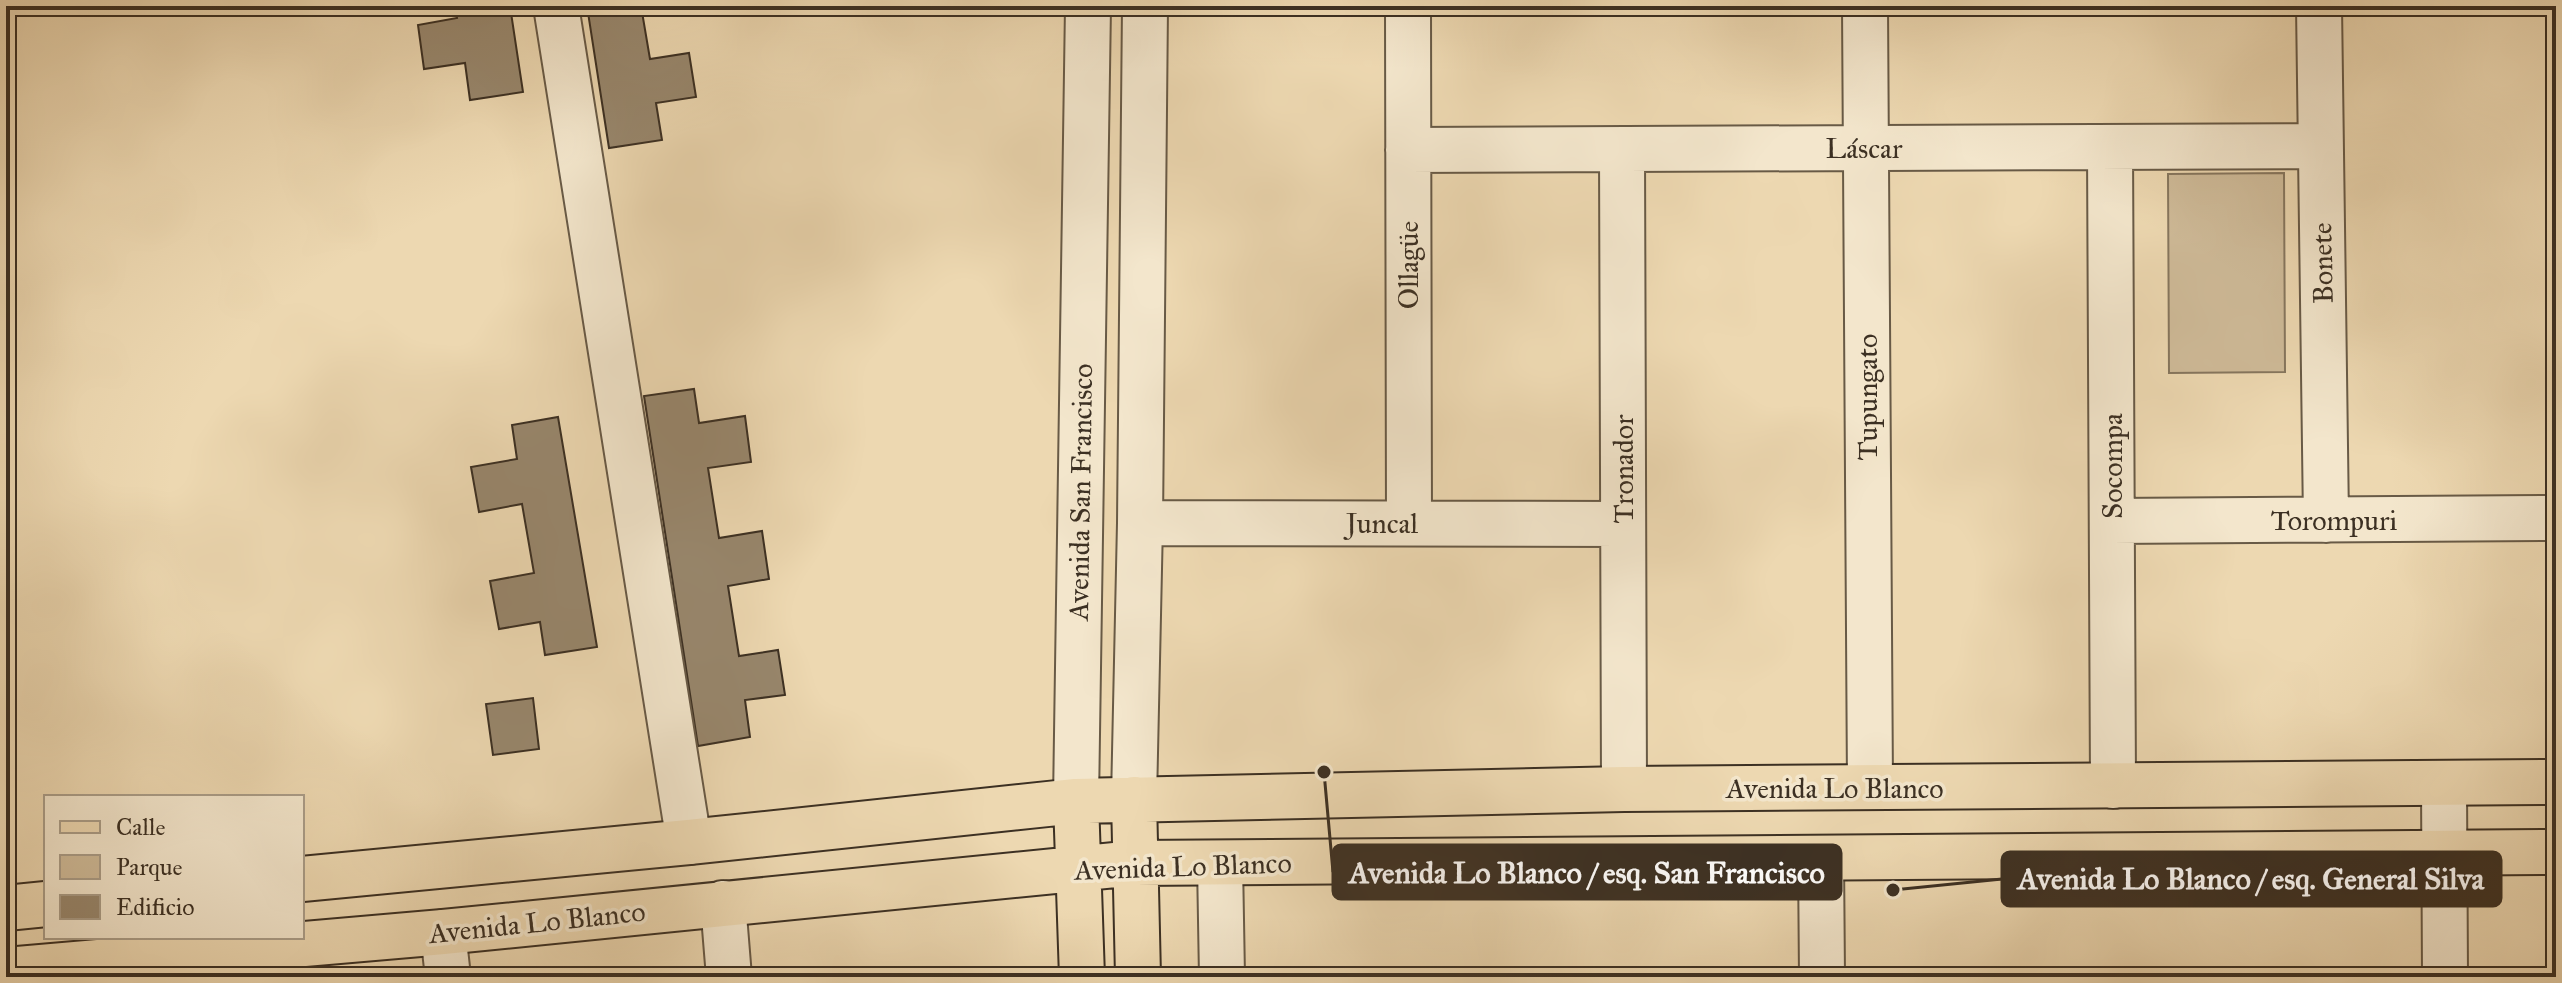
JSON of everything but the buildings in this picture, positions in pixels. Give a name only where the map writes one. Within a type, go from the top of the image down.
[{"type":"main road","name":"Avenida Lo Blanco","points":[[304,879],[1076,801],[1624,789],[2556,782]]},
{"type":"main road","points":[[1134,799],[1138,977]]},
{"type":"main road","name":"Avenida San Francisco","points":[[1076,801],[1082,977]]},
{"type":"main road","name":"Avenida Lo Blanco","points":[[6,970],[443,932],[1135,863],[2556,852]]},
{"type":"main road","points":[[6,908],[44,904]]},
{"type":"street","points":[[556,6],[689,842]]},
{"type":"street","name":"Avenida San Francisco","points":[[1076,801],[1088,6]]},
{"type":"street","points":[[1134,799],[1145,6]]},
{"type":"street","name":"Ollagüe","points":[[1408,6],[1409,523]]},
{"type":"street","name":"Tupungato","points":[[1865,6],[1870,787]]},
{"type":"street","name":"Bonete","points":[[2319,6],[2326,520]]},
{"type":"street","name":"Láscar","points":[[1408,150],[2320,146]]},
{"type":"street","name":"Socompa","points":[[2110,147],[2113,786]]},
{"type":"street","name":"Tronador","points":[[1622,149],[1624,789]]},
{"type":"street","name":"Torompuri","points":[[2112,521],[2556,518]]},
{"type":"street","name":"Juncal","points":[[1140,523],[1623,524]]},
{"type":"street","points":[[2444,784],[2445,977]]},
{"type":"street","points":[[1821,858],[1822,977]]},
{"type":"street","points":[[1220,863],[1222,977]]},
{"type":"street","points":[[723,903],[729,977]]},
{"type":"street","points":[[443,932],[448,977]]},
{"type":"green space","points":[[2284,173],[2285,372],[2169,373],[2168,174]]},
{"type":"place","name":"Avenida Lo Blanco / esq. San Francisco","points":[[1324,772]]},
{"type":"place","name":"Avenida Lo Blanco / esq. General Silva","points":[[1893,890]]}]
